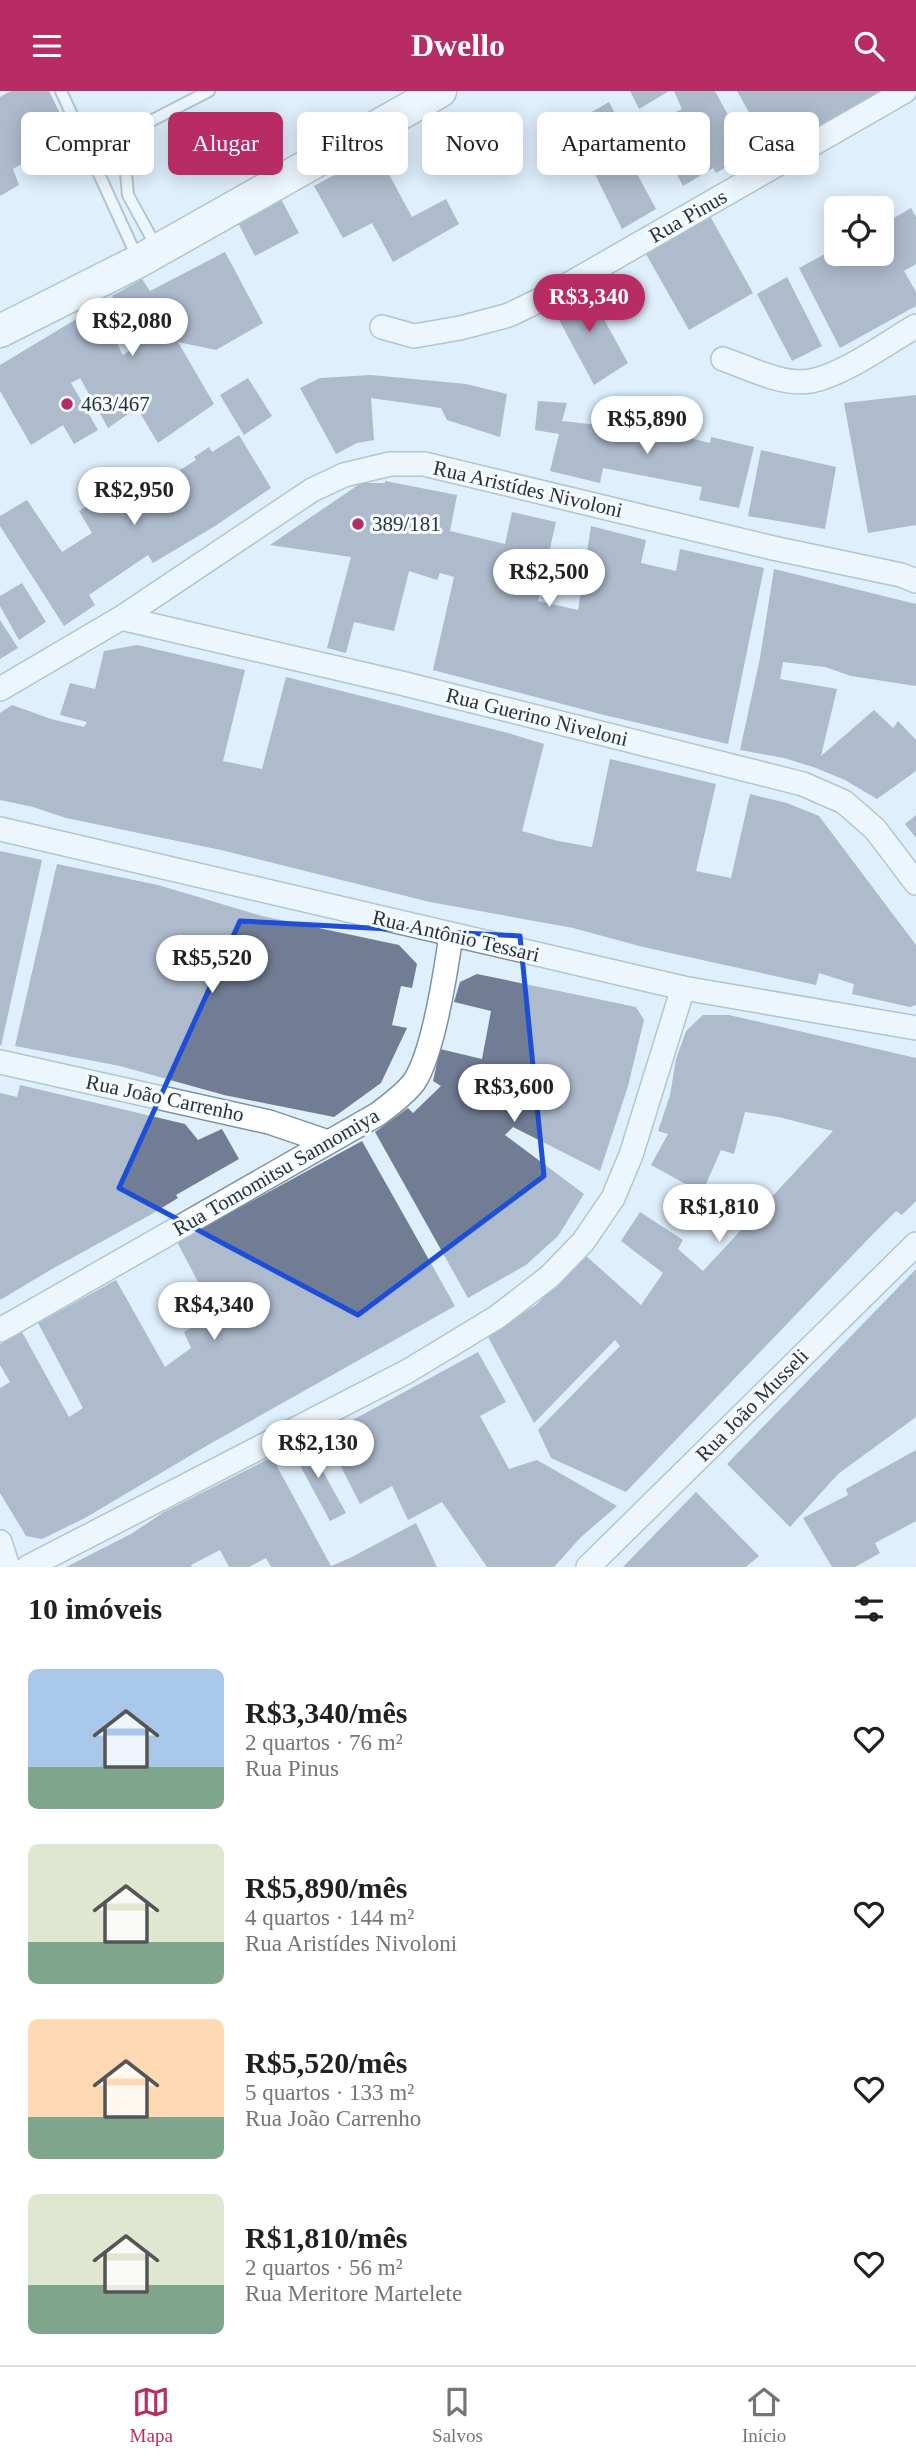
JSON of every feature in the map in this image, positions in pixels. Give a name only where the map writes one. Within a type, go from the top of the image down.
[{"type":"street","points":[[0,331],[148,255],[440,91]]},
{"type":"street","name":"Rua Pinus","points":[[382,327],[414,336],[460,328],[509,315],[550,295],[905,91]]},
{"type":"street","points":[[723,359],[786,380],[810,381],[838,371],[916,326]]},
{"type":"street","name":"Rua Aristídes Nivoloni","points":[[0,689],[121,618],[312,490],[344,475],[390,464],[424,464],[773,548],[911,575]]},
{"type":"street","name":"Rua Guerino Niveloni","points":[[121,618],[401,683],[803,784],[844,802],[875,829],[916,883]]},
{"type":"street","name":"Rua Antônio Tessari","points":[[0,829],[683,988],[916,1028]]},
{"type":"street","name":"Rua Tomomitsu Sannomiya","points":[[0,1330],[378,1114],[404,1094],[416,1079],[427,1049],[445,977],[451,935]]},
{"type":"street","points":[[28,1567],[408,1371],[497,1317],[549,1277],[583,1243],[613,1198],[631,1155],[683,988]]},
{"type":"street","name":"Rua João Carrenho","points":[[0,1062],[269,1122],[328,1142]]},
{"type":"street","name":"Rua João Musseli","points":[[588,1567],[916,1244]]},
{"type":"street","points":[[0,1542],[8,1567]]},
{"type":"lane","points":[[61,91],[148,255]]},
{"type":"lane","points":[[148,255],[128,195],[126,173],[145,124],[208,91]]},
{"type":"highlighted area","points":[[240,921],[520,936],[544,1176],[358,1315],[119,1188]]},
{"type":"building","points":[[11,91],[49,91],[59,112],[21,112],[21,164],[13,169],[19,185],[0,196],[0,97]]},
{"type":"building","points":[[630,91],[669,91],[639,109]]},
{"type":"building","points":[[674,91],[715,91],[726,112],[724,112],[724,168],[716,173],[713,168],[710,170],[710,112],[676,112],[682,109]]},
{"type":"building","points":[[737,91],[886,91],[819,131],[819,112],[749,112]]},
{"type":"building","points":[[609,102],[614,112],[592,112]]},
{"type":"building","points":[[334,175],[389,175],[412,217],[446,199],[459,224],[393,262],[372,223],[343,238],[314,186]]},
{"type":"building","points":[[595,175],[638,175],[656,209],[622,229]]},
{"type":"building","points":[[677,175],[701,175],[683,186]]},
{"type":"building","points":[[281,199],[299,233],[255,256],[238,223]]},
{"type":"building","points":[[911,208],[916,217],[916,264],[904,271],[916,292],[916,306],[840,348],[799,268],[824,254],[824,266],[894,266],[894,218]]},
{"type":"building","points":[[710,216],[753,293],[689,330],[646,254]]},
{"type":"building","points":[[225,252],[263,323],[216,350],[178,342],[214,404],[158,443],[137,408],[108,428],[80,378],[71,383],[98,430],[74,444],[63,425],[31,445],[0,391],[0,365],[83,315],[96,338],[110,330],[123,355],[139,344],[112,296],[142,279],[150,291]]},
{"type":"building","points":[[787,277],[822,346],[792,361],[757,294]]},
{"type":"building","points":[[584,283],[628,363],[594,385],[550,303]]},
{"type":"building","points":[[371,375],[466,384],[507,394],[500,437],[447,420],[441,408],[371,398],[374,440],[357,443],[336,454],[300,388],[320,378]]},
{"type":"building","points":[[248,378],[272,416],[244,435],[220,395]]},
{"type":"building","points":[[916,395],[916,525],[868,533],[844,403]]},
{"type":"building","points":[[538,401],[567,403],[562,421],[670,433],[710,443],[711,437],[754,447],[739,508],[699,500],[702,487],[603,468],[600,483],[550,471],[559,434],[535,430]]},
{"type":"building","points":[[239,435],[271,488],[153,563],[148,555],[89,595],[95,605],[64,626],[0,526],[0,516],[27,500],[62,552],[92,533],[79,511],[109,492],[115,501],[148,482],[154,492],[182,474],[180,470],[196,460],[194,457],[209,447],[212,452]]},
{"type":"building","points":[[761,450],[836,467],[825,529],[748,516]]},
{"type":"building","points":[[385,481],[457,495],[450,531],[505,544],[512,512],[556,522],[538,601],[578,610],[591,526],[646,540],[641,563],[676,571],[680,549],[764,568],[728,744],[433,670],[454,577],[440,573],[437,580],[409,571],[394,631],[354,622],[346,653],[327,648],[351,557],[270,545],[361,483]]},
{"type":"building","points":[[774,569],[916,604],[916,686],[851,676],[825,667],[783,662],[780,679],[837,689],[821,756],[874,710],[893,728],[898,721],[916,740],[916,771],[877,799],[845,780],[816,768],[784,758],[740,750],[760,658]]},
{"type":"building","points":[[22,583],[46,622],[19,640],[0,606],[0,596]]},
{"type":"building","points":[[0,620],[18,648],[0,659]]},
{"type":"building","points":[[137,645],[245,670],[223,761],[262,769],[286,677],[544,744],[522,831],[558,841],[592,847],[610,759],[716,784],[696,871],[731,878],[750,794],[787,803],[819,816],[916,945],[916,1005],[910,1007],[852,994],[854,984],[819,973],[816,985],[643,947],[573,928],[430,902],[221,850],[66,818],[0,800],[0,713],[12,705],[84,727],[87,722],[60,715],[70,683],[95,689],[104,651]]},
{"type":"building","points":[[916,815],[916,838],[905,824]]},
{"type":"building","points":[[0,851],[42,860],[1,1046],[0,1045]]},
{"type":"building","points":[[57,864],[158,885],[262,916],[399,945],[417,964],[412,988],[401,986],[392,1025],[407,1028],[381,1083],[334,1117],[224,1095],[120,1066],[15,1046]]},
{"type":"building","points":[[477,974],[636,1007],[644,1020],[628,1086],[600,1171],[513,1127],[505,1135],[584,1194],[558,1236],[526,1265],[468,1298],[375,1132],[408,1108],[413,1113],[441,1086],[433,1081],[440,1049],[482,1059],[491,1011],[454,1002],[460,982]]},
{"type":"building","points":[[703,1015],[729,1015],[916,1058],[916,1201],[902,1215],[896,1211],[873,1234],[626,1492],[551,1458],[538,1430],[620,1346],[615,1340],[534,1423],[487,1335],[536,1305],[585,1255],[641,1305],[663,1273],[621,1241],[640,1212],[683,1240],[678,1249],[703,1271],[833,1131],[779,1117],[745,1112],[734,1154],[721,1150],[702,1193],[651,1165],[668,1134],[658,1131],[670,1095],[676,1059],[686,1031]]},
{"type":"building","points":[[20,1085],[185,1124],[198,1140],[222,1129],[239,1159],[176,1195],[178,1198],[150,1215],[0,1300],[0,1093],[17,1097]]},
{"type":"building","points":[[362,1141],[455,1306],[208,1445],[85,1518],[42,1539],[26,1536],[0,1493],[0,1388],[10,1382],[0,1365],[0,1344],[22,1332],[69,1417],[83,1408],[38,1323],[116,1280],[165,1367],[191,1348],[184,1332],[215,1314],[177,1242]]},
{"type":"building","points":[[916,1269],[916,1417],[838,1474],[790,1527],[727,1464]]},
{"type":"building","points":[[478,1352],[506,1402],[480,1416],[509,1469],[537,1460],[617,1506],[581,1537],[554,1567],[487,1567],[442,1502],[408,1520],[392,1486],[360,1504],[325,1435]]},
{"type":"building","points":[[305,1439],[346,1513],[330,1521],[290,1447]]},
{"type":"building","points":[[916,1450],[916,1521],[875,1543],[880,1553],[855,1567],[832,1567],[803,1518],[848,1495],[846,1489]]},
{"type":"building","points":[[272,1457],[331,1566],[416,1523],[437,1567],[271,1567],[266,1558],[249,1567],[229,1567],[220,1550],[191,1565],[192,1567],[66,1567],[131,1534],[164,1512]]},
{"type":"building","points":[[696,1492],[759,1556],[746,1567],[623,1567]]},
{"type":"place","name":"463/467","points":[[67,404]]},
{"type":"place","name":"389/181","points":[[358,524]]}]
